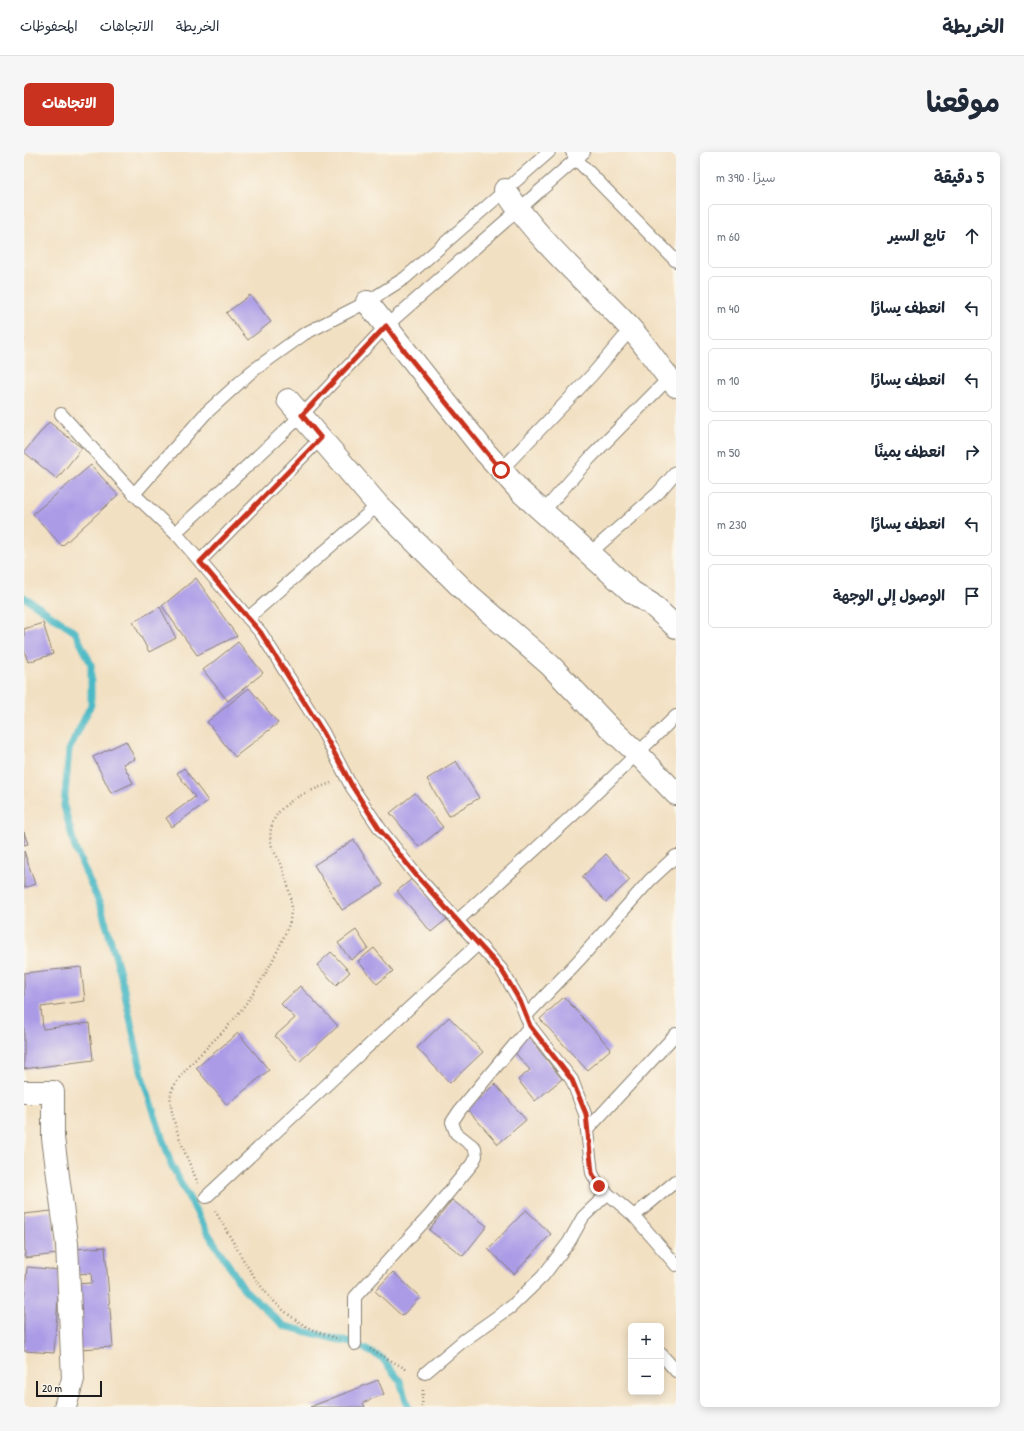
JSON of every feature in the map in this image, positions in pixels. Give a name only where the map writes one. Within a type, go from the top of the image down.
[{"type":"street","points":[[505,190],[518,209],[609,308],[631,329],[672,382]]},
{"type":"street","points":[[367,302],[405,352],[501,470],[542,513],[590,553],[632,592],[651,604],[676,627]]},
{"type":"street","points":[[295,407],[378,505],[468,594],[550,665],[609,728],[676,794]]},
{"type":"street","points":[[24,1092],[53,1092],[53,1138],[67,1244],[73,1380],[65,1407]]},
{"type":"lane","points":[[134,494],[205,414],[251,372],[304,334],[367,302],[405,278],[549,152]]},
{"type":"lane","points":[[175,533],[295,407],[518,209],[577,154],[676,261]]},
{"type":"lane","points":[[501,470],[592,375],[631,329]]},
{"type":"lane","points":[[542,513],[590,458],[672,382]]},
{"type":"lane","points":[[61,414],[134,494],[175,533],[261,633],[323,732],[347,777],[380,830],[416,875],[501,969],[520,1001],[528,1021],[572,1080],[586,1114],[592,1173],[599,1186],[634,1216],[676,1266]]},
{"type":"lane","points":[[200,562],[321,438]]},
{"type":"lane","points":[[590,553],[658,493],[676,472]]},
{"type":"lane","points":[[248,618],[378,505]]},
{"type":"lane","points":[[458,920],[585,804],[636,753],[676,716]]},
{"type":"lane","points":[[355,1344],[355,1297],[430,1215],[472,1164],[476,1156],[475,1148],[456,1134],[452,1122],[464,1104],[528,1021],[579,960],[650,880],[676,856]]},
{"type":"lane","points":[[206,1198],[478,944]]},
{"type":"lane","points":[[587,1130],[676,1034]]},
{"type":"lane","points":[[634,1216],[676,1181]]},
{"type":"lane","points":[[425,1373],[463,1341],[511,1307],[543,1276],[569,1242],[583,1217],[607,1194]]},
{"type":"lane","points":[[664,1357],[676,1371]]},
{"type":"path","points":[[347,777],[301,794],[279,810],[271,827],[271,844],[286,880],[290,899],[290,922],[272,962],[256,990],[234,1019],[184,1072],[175,1084],[171,1094],[180,1142],[200,1188],[254,1279],[273,1303],[313,1330],[367,1347],[410,1370],[425,1373]]},
{"type":"building","points":[[250,295],[271,322],[248,340],[226,313]]},
{"type":"building","points":[[49,422],[82,448],[57,479],[24,452]]},
{"type":"building","points":[[91,465],[118,495],[62,546],[33,514]]},
{"type":"building","points":[[196,578],[237,636],[197,655],[162,606]]},
{"type":"building","points":[[160,607],[176,638],[149,652],[133,622]]},
{"type":"building","points":[[43,623],[53,654],[28,662],[24,650],[24,629]]},
{"type":"building","points":[[238,642],[263,673],[228,701],[203,670]]},
{"type":"building","points":[[249,688],[278,723],[235,757],[207,722]]},
{"type":"building","points":[[126,741],[135,759],[123,764],[133,783],[111,793],[93,757]]},
{"type":"building","points":[[456,761],[479,798],[449,816],[427,779]]},
{"type":"building","points":[[184,768],[208,801],[172,827],[166,818],[195,797],[177,773]]},
{"type":"building","points":[[415,793],[443,827],[419,847],[390,813]]},
{"type":"building","points":[[24,832],[28,844],[24,845]]},
{"type":"building","points":[[354,840],[383,885],[342,910],[314,865]]},
{"type":"building","points":[[24,851],[35,884],[24,888]]},
{"type":"building","points":[[606,854],[630,880],[606,902],[582,877]]},
{"type":"building","points":[[413,878],[447,919],[431,932],[397,891]]},
{"type":"building","points":[[356,930],[368,948],[351,960],[338,943]]},
{"type":"building","points":[[374,948],[393,971],[377,984],[358,961]]},
{"type":"building","points":[[331,952],[350,972],[336,985],[317,965]]},
{"type":"building","points":[[81,967],[85,1001],[41,1007],[43,1029],[89,1023],[93,1060],[24,1069],[24,973]]},
{"type":"building","points":[[300,986],[338,1026],[299,1062],[275,1036],[295,1018],[281,1004]]},
{"type":"building","points":[[564,997],[611,1049],[587,1070],[540,1019]]},
{"type":"building","points":[[449,1017],[483,1052],[450,1083],[417,1048]]},
{"type":"building","points":[[238,1033],[269,1070],[227,1105],[196,1068]]},
{"type":"building","points":[[527,1035],[562,1079],[535,1101],[518,1080],[530,1070],[511,1048]]},
{"type":"building","points":[[495,1084],[526,1120],[498,1144],[467,1109]]},
{"type":"building","points":[[452,1200],[487,1226],[463,1256],[429,1230]]},
{"type":"building","points":[[526,1210],[551,1234],[514,1274],[488,1249]]},
{"type":"building","points":[[52,1211],[57,1254],[25,1258],[24,1214]]},
{"type":"building","points":[[105,1247],[113,1347],[79,1349],[74,1284],[92,1283],[91,1273],[77,1274],[75,1249]]},
{"type":"building","points":[[27,1267],[60,1270],[54,1353],[24,1351],[24,1303]]},
{"type":"building","points":[[393,1272],[420,1297],[402,1316],[375,1291]]},
{"type":"building","points":[[378,1380],[384,1394],[363,1403],[365,1407],[310,1407]]},
{"type":"waterway","points":[[24,597],[75,632],[91,664],[91,705],[69,750],[64,806],[75,848],[101,907],[121,976],[143,1079],[171,1164],[206,1230],[244,1289],[284,1326],[355,1344],[382,1358],[400,1381],[408,1407]]},
{"type":"route","points":[[501,470],[405,352],[386,326],[302,415],[321,438],[200,562],[261,633],[323,732],[352,786],[380,830],[416,875],[501,969],[520,1001],[530,1026],[572,1080],[586,1114],[592,1173],[599,1186]]}]
